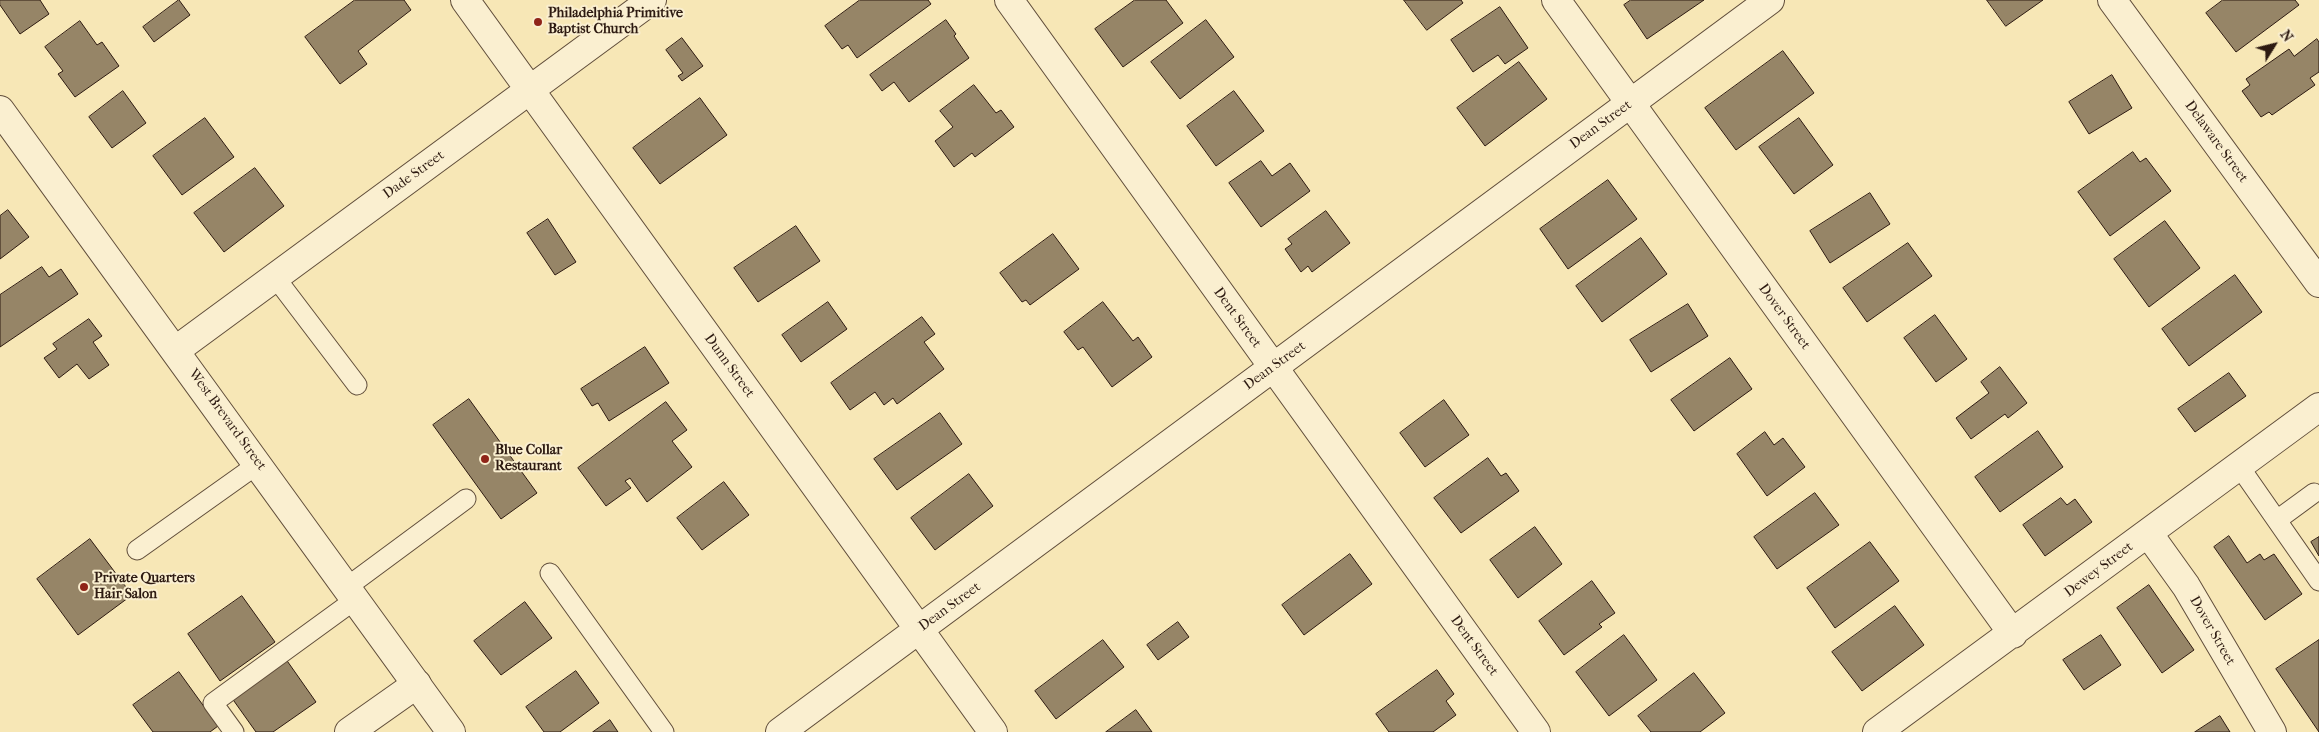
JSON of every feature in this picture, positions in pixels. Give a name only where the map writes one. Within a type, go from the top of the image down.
[{"type":"street","name":"Dunn Street","points":[[465,0],[993,732]]},
{"type":"street","name":"Dade Street","points":[[176,350],[652,0]]},
{"type":"street","name":"Dent Street","points":[[1009,0],[1536,732]]},
{"type":"street","name":"Dover Street","points":[[1556,0],[2013,634]]},
{"type":"street","name":"Dean Street","points":[[780,732],[1770,0]]},
{"type":"street","name":"Delaware Street","points":[[2112,0],[2319,283]]},
{"type":"street","name":"West Brevard Street","points":[[0,110],[176,350],[451,732]]},
{"type":"street","name":"Dewey Street","points":[[1877,732],[2013,634],[2319,407]]},
{"type":"street","name":"Dover Street","points":[[2148,533],[2186,586],[2272,732]]},
{"type":"street","points":[[349,732],[417,684]]},
{"type":"lane","points":[[275,278],[357,385]]},
{"type":"lane","points":[[137,550],[258,464]]},
{"type":"lane","points":[[2239,466],[2319,581]]},
{"type":"lane","points":[[2277,520],[2314,493]]},
{"type":"lane","points":[[234,732],[213,703],[466,499]]},
{"type":"lane","points":[[550,573],[664,732]]},
{"type":"building","points":[[0,0],[40,0],[49,14],[20,34],[0,5]]},
{"type":"building","points":[[179,0],[190,15],[154,42],[143,27]]},
{"type":"building","points":[[355,0],[404,0],[411,10],[358,51],[367,64],[340,84],[305,37]]},
{"type":"building","points":[[860,0],[928,0],[931,4],[857,58],[848,45],[842,49],[825,26]]},
{"type":"building","points":[[1135,0],[1166,0],[1183,23],[1123,67],[1095,29]]},
{"type":"building","points":[[1404,0],[1461,0],[1463,3],[1427,30]]},
{"type":"building","points":[[1631,0],[1704,0],[1647,39],[1624,5]]},
{"type":"building","points":[[1987,0],[2043,0],[2006,26]]},
{"type":"building","points":[[2223,0],[2295,0],[2299,5],[2236,52],[2206,13]]},
{"type":"building","points":[[1500,7],[1528,48],[1505,64],[1498,55],[1473,72],[1451,40]]},
{"type":"building","points":[[946,20],[969,58],[909,102],[894,82],[882,91],[870,75]]},
{"type":"building","points":[[1206,20],[1234,57],[1180,99],[1151,62]]},
{"type":"building","points":[[80,21],[97,45],[102,42],[119,66],[75,97],[58,74],[63,71],[45,47]]},
{"type":"building","points":[[682,38],[703,66],[682,81],[678,76],[683,73],[666,50]]},
{"type":"building","points":[[2317,39],[2319,42],[2319,72],[2310,78],[2315,85],[2272,115],[2269,112],[2261,117],[2242,91],[2250,85],[2246,79],[2289,49],[2294,56]]},
{"type":"building","points":[[1783,51],[1814,93],[1736,150],[1705,108]]},
{"type":"building","points":[[1519,62],[1547,99],[1485,146],[1457,108]]},
{"type":"building","points":[[2112,75],[2132,108],[2089,134],[2069,102]]},
{"type":"building","points":[[974,85],[996,113],[1001,110],[1014,127],[975,157],[972,153],[954,167],[935,141],[953,127],[940,111]]},
{"type":"building","points":[[123,91],[146,123],[112,148],[89,117]]},
{"type":"building","points":[[1234,91],[1264,131],[1216,166],[1187,126]]},
{"type":"building","points":[[700,98],[727,135],[660,184],[633,148]]},
{"type":"building","points":[[205,118],[234,157],[182,195],[153,156]]},
{"type":"building","points":[[1799,118],[1833,165],[1794,194],[1759,147]]},
{"type":"building","points":[[2133,152],[2140,162],[2146,158],[2171,191],[2110,236],[2078,192]]},
{"type":"building","points":[[1261,161],[1272,176],[1290,163],[1310,191],[1261,227],[1229,183]]},
{"type":"building","points":[[255,168],[284,206],[224,252],[194,213]]},
{"type":"building","points":[[1608,180],[1637,219],[1568,269],[1540,229]]},
{"type":"building","points":[[1870,193],[1890,224],[1830,263],[1810,231]]},
{"type":"building","points":[[8,210],[29,237],[0,259],[0,216]]},
{"type":"building","points":[[1326,211],[1350,243],[1312,272],[1308,266],[1301,272],[1285,249],[1292,244],[1288,239]]},
{"type":"building","points":[[548,219],[576,262],[555,275],[527,233]]},
{"type":"building","points":[[2165,221],[2200,268],[2149,307],[2114,259]]},
{"type":"building","points":[[796,226],[820,261],[758,302],[734,268]]},
{"type":"building","points":[[1053,234],[1079,269],[1030,305],[1026,300],[1022,302],[1000,273]]},
{"type":"building","points":[[1641,238],[1667,274],[1602,322],[1576,286]]},
{"type":"building","points":[[1908,243],[1932,276],[1867,322],[1843,288]]},
{"type":"building","points":[[42,267],[49,277],[61,269],[78,294],[0,347],[0,295]]},
{"type":"building","points":[[2235,275],[2262,312],[2189,366],[2162,329]]},
{"type":"building","points":[[828,302],[847,329],[801,362],[782,335]]},
{"type":"building","points":[[1103,302],[1133,341],[1138,337],[1152,357],[1112,387],[1083,347],[1078,350],[1064,332]]},
{"type":"building","points":[[1688,304],[1708,336],[1651,372],[1630,340]]},
{"type":"building","points":[[1935,315],[1967,359],[1936,382],[1904,338]]},
{"type":"building","points":[[922,317],[935,334],[924,342],[944,369],[897,404],[893,398],[884,405],[875,392],[850,410],[831,383]]},
{"type":"building","points":[[89,319],[102,336],[93,342],[109,365],[89,379],[77,364],[59,378],[44,358],[57,349],[53,344]]},
{"type":"building","points":[[645,347],[669,383],[609,421],[598,403],[592,406],[581,389]]},
{"type":"building","points":[[1730,358],[1752,389],[1694,431],[1671,400]]},
{"type":"building","points":[[2000,367],[2027,403],[2008,418],[2005,414],[1971,439],[1956,418],[1989,393],[1981,382]]},
{"type":"building","points":[[2229,373],[2246,396],[2195,432],[2178,409]]},
{"type":"building","name":"Blue Collar Restaurant","points":[[469,399],[537,493],[501,519],[433,425]]},
{"type":"building","points":[[1444,400],[1469,435],[1425,467],[1400,433]]},
{"type":"building","points":[[666,402],[687,430],[672,441],[692,467],[647,502],[630,478],[625,481],[631,488],[606,506],[578,468]]},
{"type":"building","points":[[940,413],[962,444],[897,490],[874,459]]},
{"type":"building","points":[[2038,431],[2063,467],[2000,512],[1975,477]]},
{"type":"building","points":[[1765,432],[1774,445],[1783,438],[1805,467],[1767,496],[1737,454]]},
{"type":"building","points":[[1488,458],[1501,476],[1506,473],[1519,491],[1461,533],[1434,498]]},
{"type":"building","points":[[969,474],[993,506],[935,550],[911,518]]},
{"type":"building","points":[[724,482],[749,515],[702,550],[677,518]]},
{"type":"building","points":[[1815,493],[1839,525],[1777,569],[1754,537]]},
{"type":"building","points":[[2061,498],[2067,505],[2075,499],[2092,522],[2045,556],[2023,525]]},
{"type":"building","points":[[1535,527],[1562,564],[1518,598],[1490,560]]},
{"type":"building","points":[[2229,536],[2247,563],[2260,554],[2264,560],[2274,554],[2302,594],[2265,620],[2214,547]]},
{"type":"building","points":[[2319,537],[2319,556],[2311,542]]},
{"type":"building","name":"Private Quarters Hair Salon","points":[[90,539],[132,595],[78,635],[37,579]]},
{"type":"building","points":[[1870,542],[1899,581],[1835,628],[1807,588]]},
{"type":"building","points":[[1350,554],[1372,584],[1304,635],[1282,605]]},
{"type":"building","points":[[1592,581],[1615,613],[1599,624],[1602,627],[1564,655],[1539,621]]},
{"type":"building","points":[[2149,585],[2194,650],[2162,673],[2117,608]]},
{"type":"building","points":[[242,596],[275,642],[220,681],[188,634]]},
{"type":"building","points":[[525,602],[552,638],[501,675],[474,641]]},
{"type":"building","points":[[1895,606],[1924,645],[1862,691],[1832,652]]},
{"type":"building","points":[[1178,622],[1189,637],[1158,660],[1147,645]]},
{"type":"building","points":[[1624,635],[1657,680],[1609,716],[1576,672]]},
{"type":"building","points":[[2101,635],[2121,665],[2084,690],[2063,660]]},
{"type":"building","points":[[1103,640],[1124,667],[1056,719],[1035,691]]},
{"type":"building","points":[[2319,640],[2319,732],[2276,669]]},
{"type":"building","points":[[283,655],[316,702],[273,732],[256,732],[229,694]]},
{"type":"building","points":[[1437,670],[1454,694],[1446,701],[1456,715],[1433,732],[1389,732],[1376,714]]},
{"type":"building","points":[[576,671],[599,703],[560,732],[544,732],[526,707]]},
{"type":"building","points":[[179,672],[218,726],[210,732],[153,732],[133,705]]},
{"type":"building","points":[[1694,673],[1725,713],[1700,732],[1651,732],[1638,716]]},
{"type":"building","points":[[1136,710],[1152,732],[1106,732]]},
{"type":"building","points":[[2220,716],[2230,732],[2195,732]]},
{"type":"building","points":[[610,720],[618,732],[593,732]]},
{"type":"place","name":"Philadelphia Primitive Baptist Church","points":[[538,22]]},
{"type":"place","name":"Blue Collar Restaurant","points":[[485,459]]},
{"type":"place","name":"Private Quarters Hair Salon","points":[[84,587]]}]
